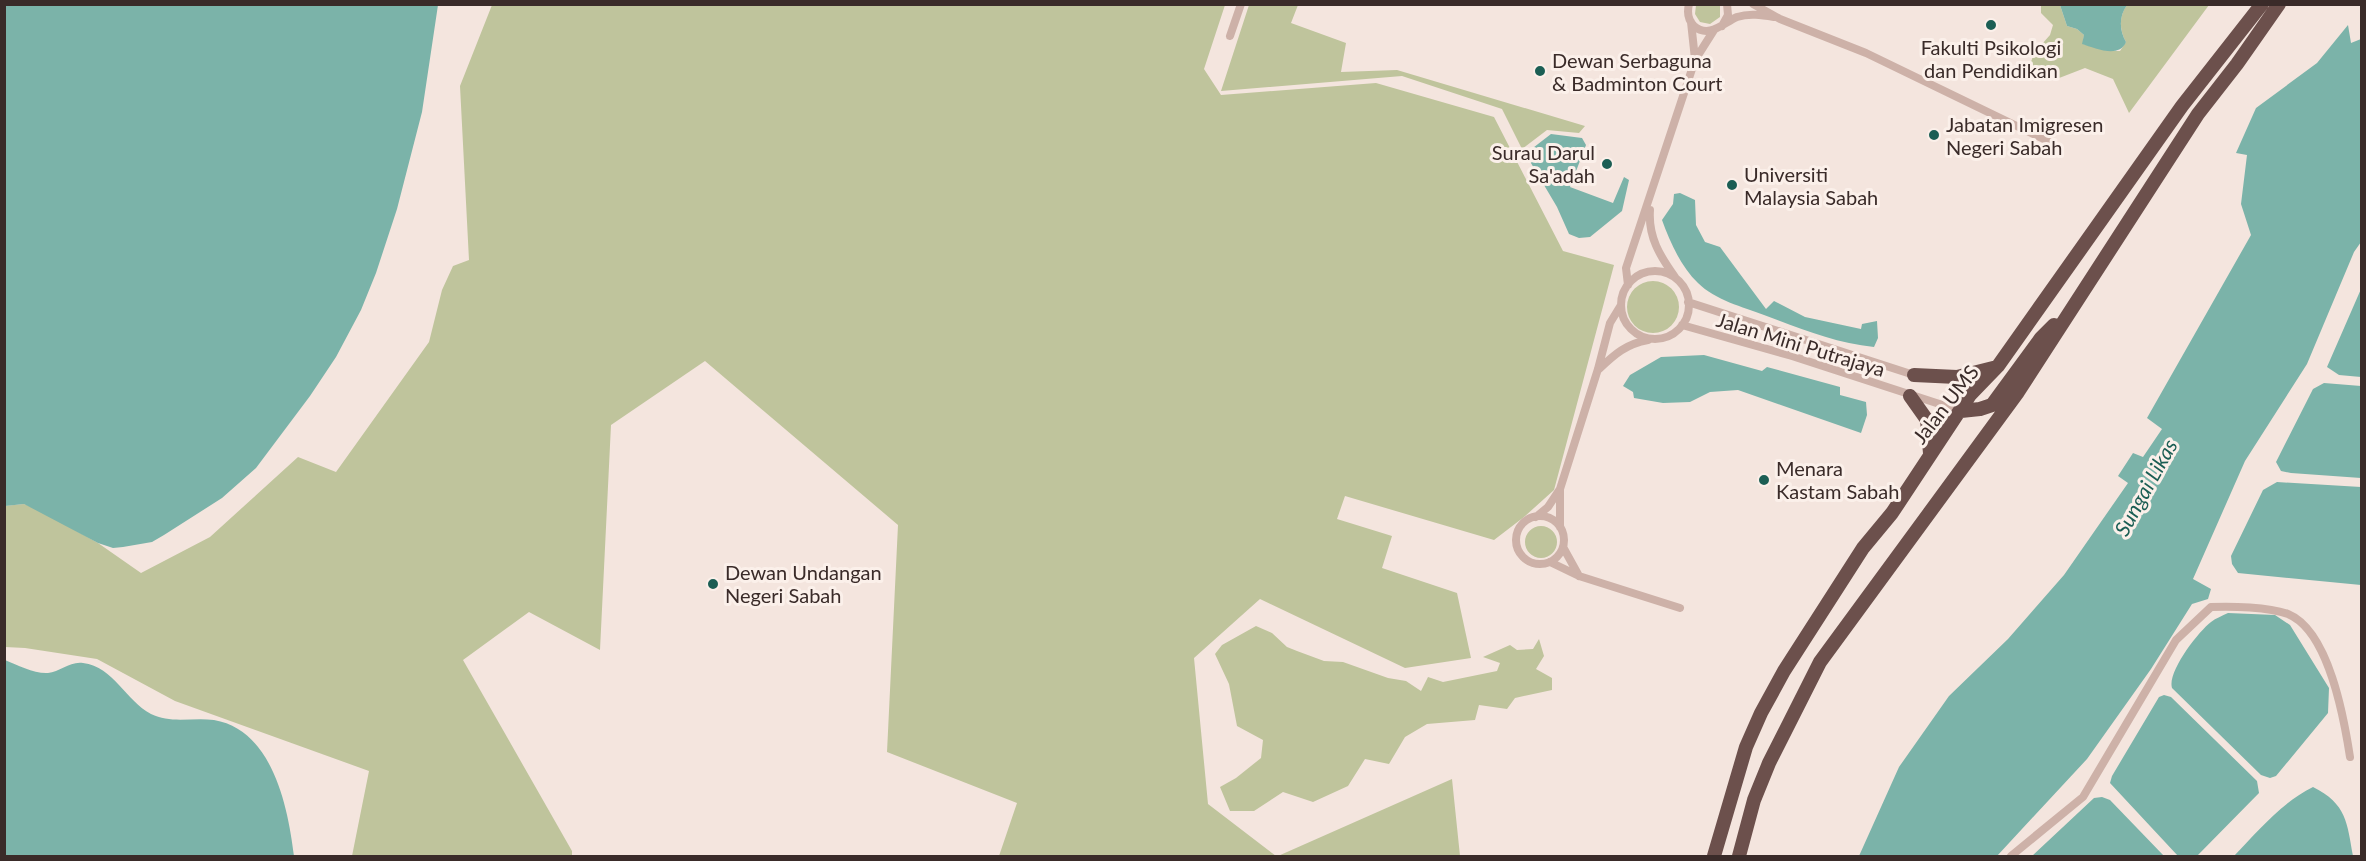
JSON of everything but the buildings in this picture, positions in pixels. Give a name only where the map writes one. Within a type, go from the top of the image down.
[{"type":"highway","name":"Jalan UMS","points":[[1714,856],[1746,747],[1761,713],[1819,614],[1863,548],[1892,513],[1970,395],[1998,366],[2175,115],[2262,4]]},
{"type":"highway","points":[[1739,856],[1754,801],[1769,763],[1820,662],[2018,392],[2198,114],[2238,64],[2279,4]]},
{"type":"highway","points":[[1961,411],[1980,410],[1992,405],[2041,338],[2070,310]]},
{"type":"highway","points":[[1914,375],[1957,377],[1998,366]]},
{"type":"highway","points":[[1911,396],[1927,420],[1930,453]]},
{"type":"street","points":[[1230,36],[1241,4]]},
{"type":"street","points":[[1560,489],[1560,527],[1564,540],[1563,547],[1558,556],[1550,562],[1532,563],[1519,551],[1516,541],[1518,532],[1525,522],[1536,517],[1548,507],[1560,489],[1598,369],[1610,322],[1621,305],[1628,285],[1626,268],[1695,60],[1728,15],[1727,4]]},
{"type":"street","points":[[1753,4],[1780,19],[1866,53],[2054,144]]},
{"type":"street","points":[[1688,5],[1695,60]]},
{"type":"street","points":[[1691,22],[1704,31],[1718,28],[1737,17],[1756,14],[1780,19]]},
{"type":"street","points":[[1598,369],[1621,348],[1632,342],[1665,338],[1682,325],[1688,312],[1686,292],[1662,258],[1650,231],[1652,195]]},
{"type":"street","points":[[1628,285],[1638,276],[1652,272],[1665,273],[1678,280]]},
{"type":"street","name":"Jalan Mini Putrajaya","points":[[1688,302],[1914,375]]},
{"type":"street","points":[[1621,305],[1624,319],[1632,330],[1651,339]]},
{"type":"street","name":"Jalan Mini Putrajaya","points":[[1682,325],[1792,356],[1961,411]]},
{"type":"street","points":[[1536,517],[1549,518],[1560,527]]},
{"type":"street","points":[[1563,547],[1579,576]]},
{"type":"street","points":[[1550,562],[1579,576],[1680,608]]},
{"type":"street","points":[[2011,856],[2083,797],[2176,640],[2211,607],[2237,606],[2288,614],[2306,628],[2336,685],[2350,757]]},
{"type":"green space","points":[[492,5],[1225,5],[1204,69],[1221,95],[1376,83],[1494,117],[1563,251],[1614,265],[1554,490],[1494,540],[1345,496],[1337,519],[1392,536],[1382,568],[1457,593],[1471,658],[1405,668],[1260,599],[1194,658],[1208,804],[1276,856],[999,856],[1017,803],[887,752],[898,525],[705,361],[611,425],[600,650],[529,612],[463,660],[572,851],[572,856],[352,856],[369,771],[175,701],[97,659],[5,647],[4,506],[24,504],[37,509],[98,543],[141,573],[210,537],[298,457],[336,472],[429,342],[442,290],[453,266],[469,260],[460,86]]},
{"type":"green space","points":[[1249,5],[1298,5],[1291,23],[1346,43],[1341,72],[1397,70],[1585,126],[1579,133],[1547,130],[1522,149],[1502,109],[1402,76],[1221,91]]},
{"type":"green space","points":[[1696,5],[1720,5],[1720,17],[1710,24],[1700,22],[1695,14]]},
{"type":"green space","points":[[2041,5],[2060,5],[2067,26],[2077,29],[2084,35],[2083,44],[2109,51],[2120,51],[2126,42],[2121,23],[2122,14],[2127,5],[2209,5],[2129,113],[2113,79],[2085,68],[2054,80],[2028,71],[2034,53],[2050,35],[2053,25],[2041,13]]},
{"type":"green space","points":[[1653,281],[1663,283],[1671,289],[1677,297],[1679,307],[1677,317],[1671,325],[1663,331],[1653,333],[1643,331],[1635,325],[1629,317],[1627,307],[1629,297],[1635,289],[1643,283]]},
{"type":"green space","points":[[1541,526],[1552,531],[1557,542],[1552,553],[1541,558],[1530,553],[1525,542],[1530,531]]},
{"type":"green space","points":[[1256,626],[1272,633],[1287,647],[1297,651],[1324,661],[1343,662],[1388,678],[1406,681],[1421,691],[1428,677],[1443,682],[1497,671],[1500,663],[1483,657],[1510,645],[1517,650],[1533,649],[1539,639],[1544,656],[1536,669],[1552,678],[1552,690],[1515,698],[1507,709],[1479,705],[1475,720],[1427,724],[1405,737],[1389,764],[1365,759],[1348,786],[1313,802],[1283,792],[1254,811],[1230,811],[1220,787],[1236,778],[1261,758],[1263,740],[1237,726],[1229,684],[1215,654],[1222,645]]},
{"type":"green space","points":[[1452,779],[1460,856],[1278,856]]},
{"type":"water","points":[[4,5],[438,5],[422,112],[397,209],[361,310],[336,357],[256,468],[222,498],[152,542],[113,548],[98,543],[24,504],[5,506]]},
{"type":"water","points":[[2060,5],[2127,5],[2122,14],[2121,23],[2126,42],[2123,47],[2106,51],[2082,44],[2084,35],[2077,29],[2067,26]]},
{"type":"water","name":"Sungai Likas","points":[[2348,25],[2351,43],[2361,39],[2361,242],[2354,252],[2307,364],[2245,461],[2193,579],[2211,589],[2208,599],[2192,604],[2151,669],[2087,759],[1997,856],[1859,856],[1899,767],[1949,696],[2008,639],[2064,575],[2128,483],[2118,476],[2133,453],[2143,457],[2162,429],[2147,418],[2251,235],[2241,204],[2247,155],[2236,153],[2256,108],[2317,63]]},
{"type":"water","points":[[1551,134],[1582,138],[1586,145],[1570,187],[1613,203],[1624,177],[1629,180],[1622,211],[1590,237],[1579,238],[1569,234],[1557,207],[1528,158],[1529,151]]},
{"type":"water","points":[[1680,193],[1695,200],[1696,225],[1705,242],[1720,247],[1766,309],[1774,301],[1805,317],[1861,329],[1862,324],[1877,321],[1878,338],[1874,347],[1832,339],[1805,330],[1730,302],[1705,289],[1681,262],[1662,220],[1673,204],[1674,194]]},
{"type":"water","points":[[2361,289],[2361,377],[2339,375],[2327,367]]},
{"type":"water","points":[[1704,355],[1762,371],[1767,367],[1840,387],[1840,395],[1866,402],[1867,415],[1861,433],[1738,390],[1710,392],[1690,402],[1663,403],[1634,398],[1633,392],[1623,386],[1630,375],[1661,357]]},
{"type":"water","points":[[2324,383],[2361,386],[2361,478],[2291,473],[2281,471],[2276,462],[2313,389]]},
{"type":"water","points":[[2277,482],[2361,487],[2361,585],[2238,573],[2232,564],[2231,556],[2263,490]]},
{"type":"water","points":[[2228,613],[2275,615],[2290,625],[2329,688],[2328,713],[2276,776],[2270,778],[2261,775],[2172,688],[2174,672],[2192,643],[2211,622]]},
{"type":"water","points":[[5,660],[43,673],[78,663],[94,666],[112,677],[134,701],[151,714],[174,720],[214,720],[234,727],[251,739],[264,755],[274,774],[282,795],[294,856],[5,856]]},
{"type":"water","points":[[2164,695],[2171,697],[2257,781],[2259,793],[2197,856],[2178,856],[2110,783],[2159,697]]},
{"type":"water","points":[[2313,787],[2333,800],[2344,816],[2353,856],[2234,856],[2280,809]]},
{"type":"water","points":[[2102,797],[2110,800],[2164,856],[2032,856],[2094,798]]},
{"type":"place","name":"Fakulti Psikologi dan Pendidikan","points":[[1991,25]]},
{"type":"place","name":"Dewan Serbaguna & Badminton Court","points":[[1540,71]]},
{"type":"place","name":"Jabatan Imigresen Negeri Sabah","points":[[1934,135]]},
{"type":"place","name":"Surau Darul Sa'adah","points":[[1607,164]]},
{"type":"place","name":"Universiti Malaysia Sabah","points":[[1732,185]]},
{"type":"place","name":"Menara Kastam Sabah","points":[[1764,480]]},
{"type":"place","name":"Dewan Undangan Negeri Sabah","points":[[713,584]]}]
